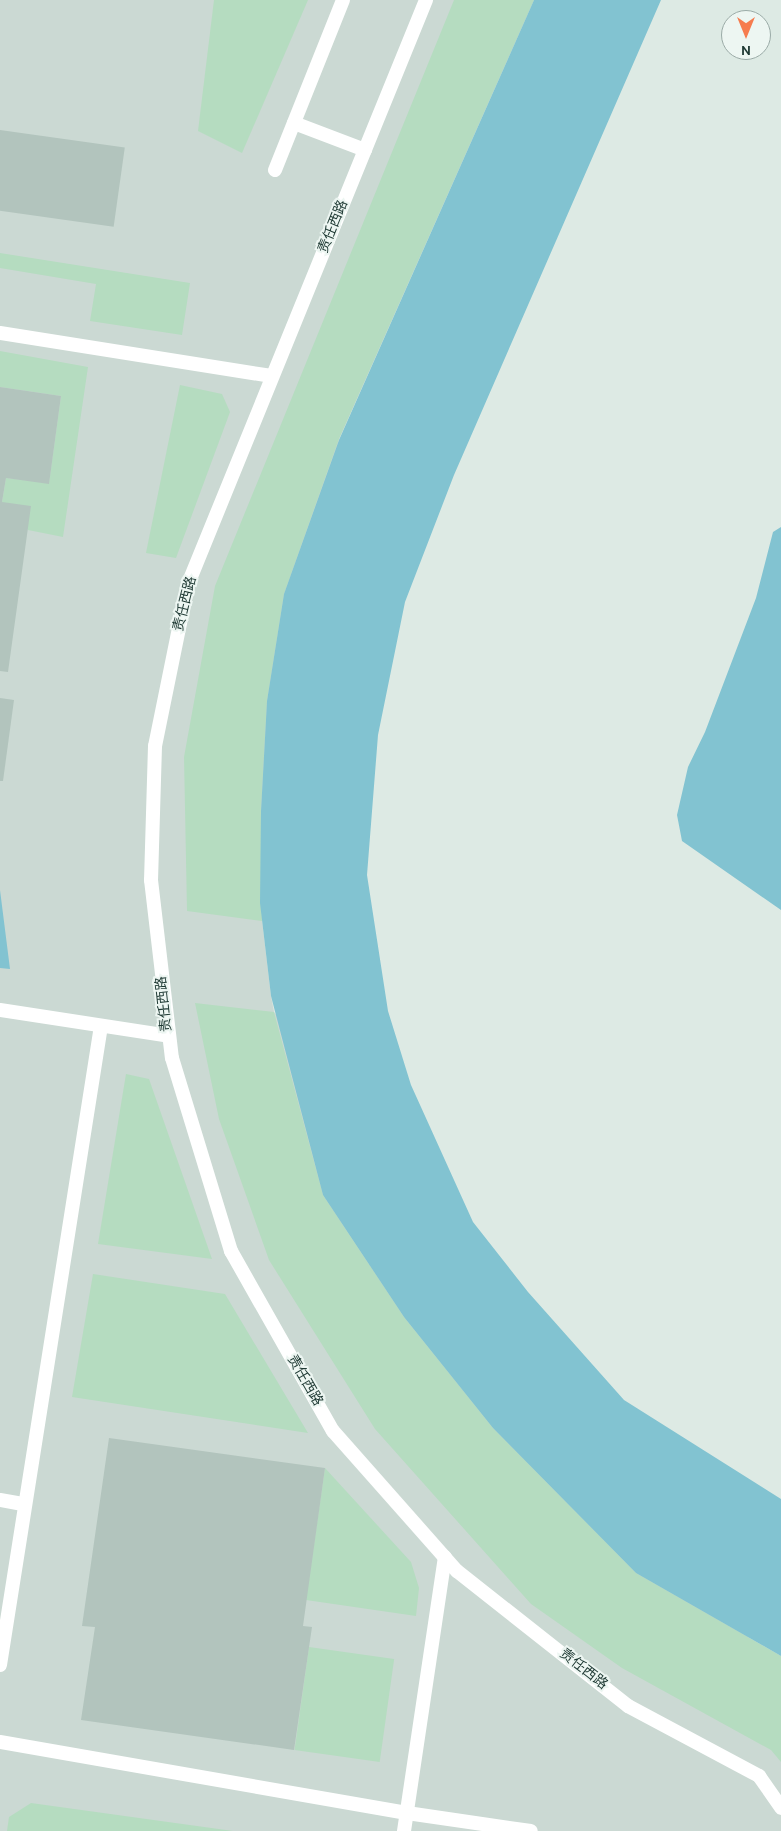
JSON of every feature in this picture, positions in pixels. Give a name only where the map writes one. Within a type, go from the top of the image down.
[{"type":"lane","points":[[275,170],[343,0]]},
{"type":"lane","name":"责任西路","points":[[426,0],[188,584],[155,746],[151,880],[172,1058],[231,1251],[332,1430],[457,1571],[628,1706],[759,1776],[781,1808]]},
{"type":"lane","points":[[294,123],[365,150]]},
{"type":"lane","points":[[0,333],[272,376]]},
{"type":"lane","points":[[0,1010],[169,1036]]},
{"type":"lane","points":[[0,1665],[23,1504],[101,1026]]},
{"type":"lane","points":[[0,1500],[23,1504]]},
{"type":"lane","points":[[404,1831],[445,1557]]},
{"type":"lane","points":[[0,1742],[407,1813],[531,1831]]},
{"type":"shaded area","points":[[0,0],[534,0],[339,439],[260,903],[271,996],[274,1012],[751,1641],[781,1656],[781,1831],[0,1831]]},
{"type":"green space","points":[[214,0],[308,0],[242,153],[198,131]]},
{"type":"green space","points":[[454,0],[534,0],[339,439],[284,594],[267,701],[261,811],[262,921],[187,911],[184,757],[215,586]]},
{"type":"green space","points":[[0,253],[190,283],[182,335],[90,321],[96,284],[0,268]]},
{"type":"green space","points":[[0,351],[88,367],[63,537],[28,530],[2,502],[6,478],[49,483],[61,396],[0,387]]},
{"type":"green space","points":[[180,385],[222,394],[230,412],[176,558],[146,553]]},
{"type":"green space","points":[[195,1003],[274,1012],[323,1195],[404,1317],[493,1428],[636,1573],[781,1656],[781,1762],[771,1750],[622,1668],[531,1604],[375,1429],[269,1260],[219,1119]]},
{"type":"green space","points":[[126,1074],[149,1079],[212,1259],[98,1244]]},
{"type":"green space","points":[[93,1274],[225,1294],[308,1433],[72,1397]]},
{"type":"green space","points":[[325,1468],[411,1562],[419,1588],[416,1616],[306,1600]]},
{"type":"green space","points":[[309,1647],[394,1659],[380,1762],[295,1750]]},
{"type":"green space","points":[[31,1803],[233,1831],[7,1831],[9,1817]]},
{"type":"water","points":[[534,0],[661,0],[454,475],[405,602],[378,735],[367,875],[388,1011],[411,1085],[473,1222],[528,1292],[624,1400],[781,1499],[781,1656],[636,1573],[493,1428],[404,1317],[323,1195],[271,996],[260,903],[261,811],[267,701],[284,594],[339,440]]},
{"type":"water","points":[[781,527],[781,910],[682,841],[677,815],[688,767],[705,732],[756,598],[773,532]]},
{"type":"water","points":[[0,890],[10,969],[0,968]]},
{"type":"building","points":[[0,130],[125,148],[114,227],[0,211]]},
{"type":"building","points":[[0,387],[61,396],[49,484],[6,478],[2,502],[31,506],[8,672],[0,671]]},
{"type":"building","points":[[0,698],[14,700],[3,781],[0,781]]},
{"type":"building","points":[[109,1438],[325,1468],[303,1626],[312,1627],[294,1750],[81,1720],[95,1627],[82,1626]]}]
